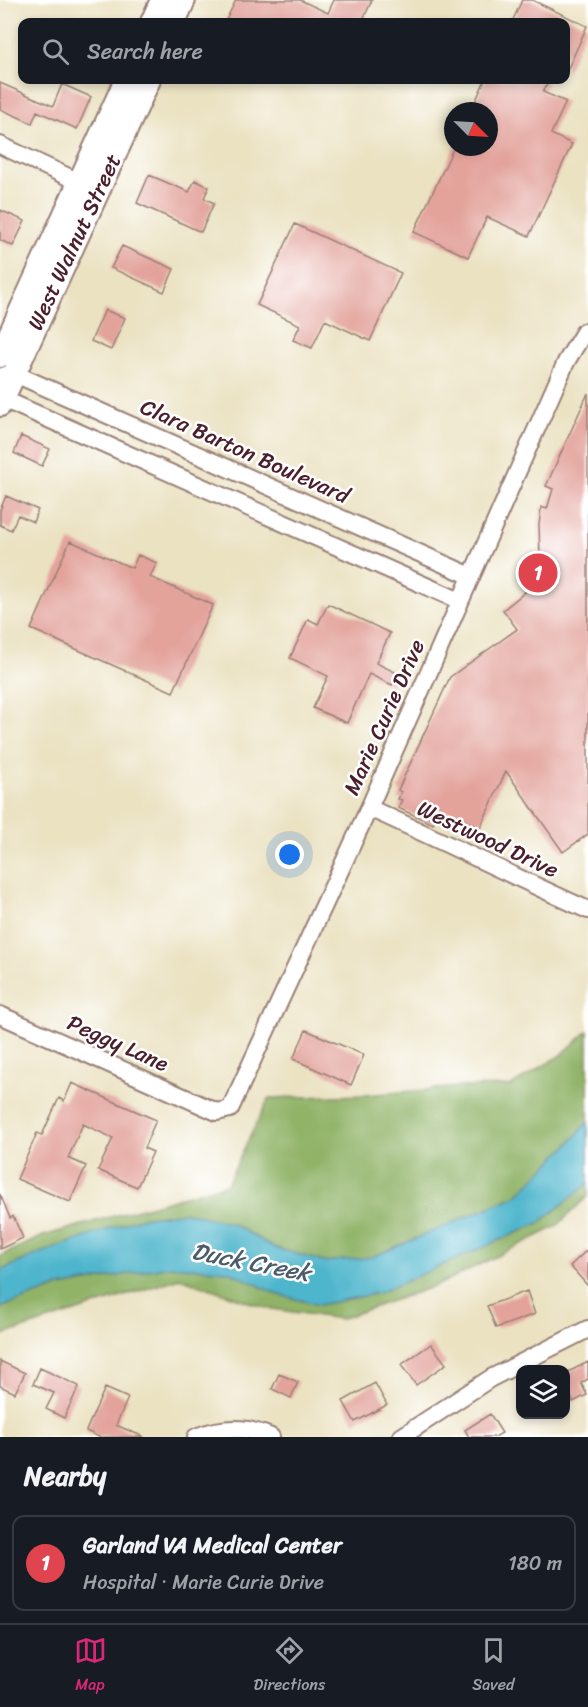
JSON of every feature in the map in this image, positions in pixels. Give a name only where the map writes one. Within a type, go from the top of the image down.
[{"type":"main road","points":[[154,18],[162,0]]},
{"type":"main road","points":[[176,18],[184,0]]},
{"type":"main road","name":"West Walnut Street","points":[[3,384],[88,189],[125,84]]},
{"type":"main road","name":"West Walnut Street","points":[[88,189],[147,84]]},
{"type":"street","points":[[0,145],[88,189]]},
{"type":"street","name":"Marie Curie Drive","points":[[217,1112],[230,1109],[369,808],[566,362],[586,333]]},
{"type":"street","points":[[3,384],[460,601]]},
{"type":"street","name":"Clara Barton Boulevard","points":[[3,384],[471,576]]},
{"type":"street","name":"Westwood Drive","points":[[369,808],[469,853],[515,878],[588,910]]},
{"type":"street","name":"Peggy Lane","points":[[0,1015],[217,1112]]},
{"type":"street","points":[[401,1437],[491,1378],[588,1329]]},
{"type":"street","points":[[196,1437],[215,1430],[238,1428],[271,1437]]},
{"type":"green space","points":[[588,1031],[588,1196],[556,1227],[438,1285],[340,1319],[266,1308],[180,1278],[0,1336],[0,1256],[43,1236],[227,1184],[269,1098],[511,1086],[561,1055]]},
{"type":"water","name":"Duck Creek","points":[[588,1122],[588,1184],[539,1223],[379,1293],[319,1305],[276,1294],[229,1271],[170,1266],[55,1288],[0,1308],[0,1271],[38,1254],[140,1218],[186,1212],[233,1224],[273,1247],[324,1262],[372,1257],[516,1196]]},
{"type":"building","points":[[236,0],[300,0],[328,13],[334,0],[372,0],[364,18],[227,18]]},
{"type":"building","points":[[522,0],[532,0],[587,26],[570,64],[570,18],[514,18]]},
{"type":"building","points":[[0,83],[53,106],[62,84],[91,97],[77,129],[37,111],[32,123],[0,109]]},
{"type":"building","points":[[483,84],[547,84],[543,92],[566,102],[551,134],[572,144],[529,236],[487,217],[468,257],[414,232],[450,156],[498,156],[498,102],[475,102]]},
{"type":"building","points":[[149,175],[189,192],[195,180],[209,187],[204,198],[214,203],[201,232],[137,203]]},
{"type":"building","points":[[0,210],[25,221],[13,246],[0,240]]},
{"type":"building","points":[[295,224],[401,273],[370,341],[325,320],[312,348],[293,340],[300,325],[257,305]]},
{"type":"building","points":[[122,246],[174,269],[164,292],[111,268]]},
{"type":"building","points":[[105,310],[125,318],[111,350],[91,341]]},
{"type":"building","points":[[588,393],[588,834],[563,852],[506,771],[480,828],[444,811],[441,818],[436,816],[433,824],[398,808],[402,800],[398,799],[401,792],[398,790],[450,677],[517,629],[503,610],[525,592],[536,575],[540,558],[541,507],[547,509],[553,489],[546,486]]},
{"type":"building","points":[[21,436],[50,449],[42,466],[14,453]]},
{"type":"building","points":[[6,496],[38,510],[33,522],[18,515],[11,530],[0,525],[0,510]]},
{"type":"building","points":[[70,541],[132,568],[138,555],[157,563],[150,577],[213,605],[173,692],[31,629]]},
{"type":"building","points":[[328,604],[390,633],[376,663],[397,673],[392,685],[369,674],[347,723],[313,708],[328,676],[290,658],[308,619],[318,624]]},
{"type":"building","points":[[306,1030],[364,1055],[351,1085],[293,1059]]},
{"type":"building","points":[[72,1083],[156,1120],[144,1148],[153,1152],[137,1187],[98,1170],[113,1138],[83,1124],[68,1158],[86,1166],[70,1202],[17,1179],[37,1133],[42,1135],[59,1098],[64,1101]]},
{"type":"building","points":[[0,1194],[10,1218],[13,1216],[23,1238],[0,1249]]},
{"type":"building","points":[[588,1249],[588,1286],[570,1266]]},
{"type":"building","points":[[527,1291],[535,1314],[496,1328],[487,1306]]},
{"type":"building","points":[[431,1344],[446,1364],[416,1385],[401,1365]]},
{"type":"building","points":[[0,1361],[25,1373],[15,1393],[0,1386]]},
{"type":"building","points":[[588,1362],[588,1379],[581,1383],[587,1395],[573,1402],[570,1395],[570,1371]]},
{"type":"building","points":[[40,1368],[79,1386],[64,1418],[46,1409],[54,1393],[33,1384]]},
{"type":"building","points":[[279,1374],[298,1382],[291,1398],[272,1389]]},
{"type":"building","points":[[375,1383],[387,1405],[355,1422],[343,1401]]},
{"type":"building","points":[[105,1388],[128,1398],[116,1425],[144,1437],[99,1437],[86,1431]]},
{"type":"building","points":[[490,1414],[502,1433],[495,1437],[469,1437],[465,1430]]},
{"type":"place","name":"Garland VA Medical Center","points":[[538,573]]}]
